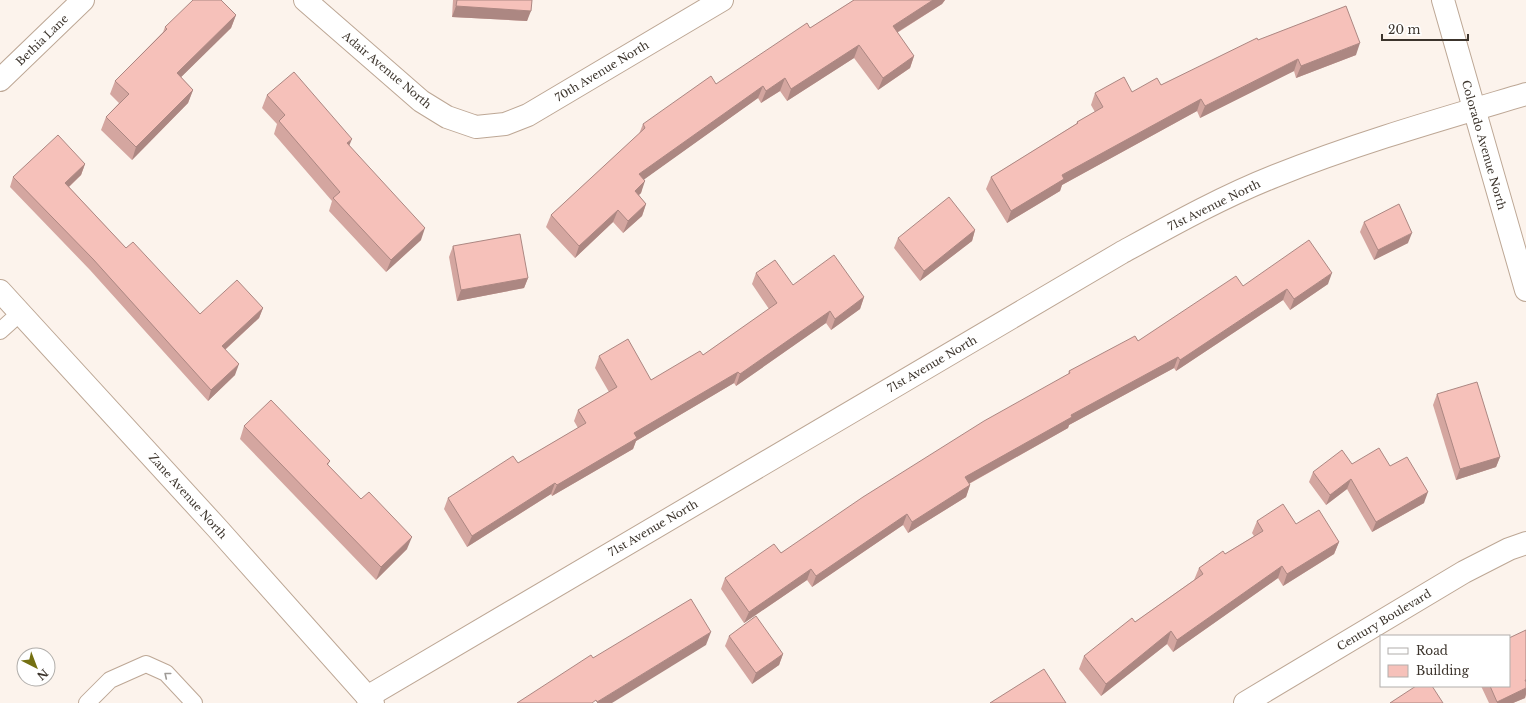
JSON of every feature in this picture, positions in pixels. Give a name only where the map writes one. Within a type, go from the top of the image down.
[{"type":"street","name":"Bethia Lane","points":[[0,80],[83,0]]},
{"type":"street","name":"Adair Avenue North","points":[[305,0],[421,101],[447,117],[476,127]]},
{"type":"street","name":"70th Avenue North","points":[[476,127],[505,124],[528,115],[722,0]]},
{"type":"street","name":"Colorado Avenue North","points":[[1443,0],[1526,290]]},
{"type":"street","name":"71st Avenue North","points":[[366,701],[1114,257],[1198,211],[1275,176],[1355,146],[1526,94]]},
{"type":"street","name":"Zane Avenue North","points":[[0,292],[218,528],[366,701]]},
{"type":"street","name":"Century Boulevard","points":[[1245,703],[1464,572],[1509,549],[1526,543]]},
{"type":"lane","points":[[0,331],[20,314]]},
{"type":"lane","points":[[87,703],[110,680],[146,664],[166,673],[194,703]]},
{"type":"building","points":[[193,0],[221,0],[236,15],[177,73],[193,90],[136,147],[106,117],[129,94],[115,81],[167,29],[165,27]]},
{"type":"building","points":[[457,0],[532,0],[531,11],[456,6]]},
{"type":"building","points":[[854,0],[933,0],[893,26],[914,56],[883,78],[859,45],[791,89],[785,78],[766,91],[763,86],[639,174],[645,181],[635,191],[646,204],[628,221],[618,210],[579,246],[551,215],[645,128],[643,124],[711,76],[716,84],[807,23],[810,28]]},
{"type":"building","points":[[1346,6],[1360,43],[1301,66],[1298,59],[1205,106],[1201,99],[1062,175],[1064,179],[1011,211],[991,177],[1103,107],[1095,93],[1124,77],[1132,92],[1157,78],[1161,85],[1257,38],[1258,40]]},
{"type":"building","points":[[294,72],[352,139],[347,143],[425,228],[391,260],[333,198],[340,192],[279,121],[285,115],[267,95]]},
{"type":"building","points":[[58,135],[85,164],[65,183],[126,248],[133,242],[200,314],[237,280],[263,308],[222,346],[239,364],[211,390],[93,259],[13,177]]},
{"type":"building","points":[[949,197],[975,230],[924,271],[898,238]]},
{"type":"building","points":[[1399,204],[1412,233],[1378,250],[1364,222]]},
{"type":"building","points":[[520,234],[528,278],[461,290],[453,246]]},
{"type":"building","points":[[1309,240],[1332,273],[1294,299],[1287,289],[1180,360],[1178,357],[1071,415],[1072,417],[965,477],[970,485],[912,522],[907,514],[816,576],[811,569],[749,612],[725,578],[774,544],[781,553],[863,497],[984,421],[1070,373],[1069,371],[1135,336],[1138,341],[1236,276],[1243,286]]},
{"type":"building","points":[[834,255],[864,297],[835,319],[830,311],[740,374],[738,372],[634,433],[637,438],[557,485],[555,483],[472,536],[448,498],[513,456],[518,463],[586,423],[578,410],[617,387],[599,356],[628,339],[651,380],[700,351],[703,355],[777,303],[756,273],[775,260],[793,285]]},
{"type":"building","points":[[1477,382],[1500,457],[1460,469],[1437,394]]},
{"type":"building","points":[[271,400],[330,461],[327,464],[361,499],[369,492],[412,537],[381,567],[244,426]]},
{"type":"building","points":[[1379,448],[1390,466],[1407,457],[1428,492],[1376,522],[1351,479],[1330,495],[1313,472],[1342,450],[1352,464]]},
{"type":"building","points":[[1283,504],[1296,524],[1319,510],[1339,542],[1287,574],[1282,566],[1177,640],[1171,631],[1106,684],[1084,656],[1132,618],[1135,622],[1203,574],[1199,568],[1223,551],[1225,554],[1263,531],[1257,521]]},
{"type":"building","points":[[691,599],[711,632],[597,702],[596,700],[592,703],[517,703],[591,655],[593,658]]},
{"type":"building","points":[[756,616],[783,654],[756,673],[729,636]]},
{"type":"building","points":[[1526,630],[1526,688],[1497,702],[1490,687],[1510,687],[1510,638]]},
{"type":"building","points":[[1044,669],[1066,703],[990,703]]},
{"type":"building","points":[[1414,687],[1433,687],[1443,703],[1390,703]]}]
